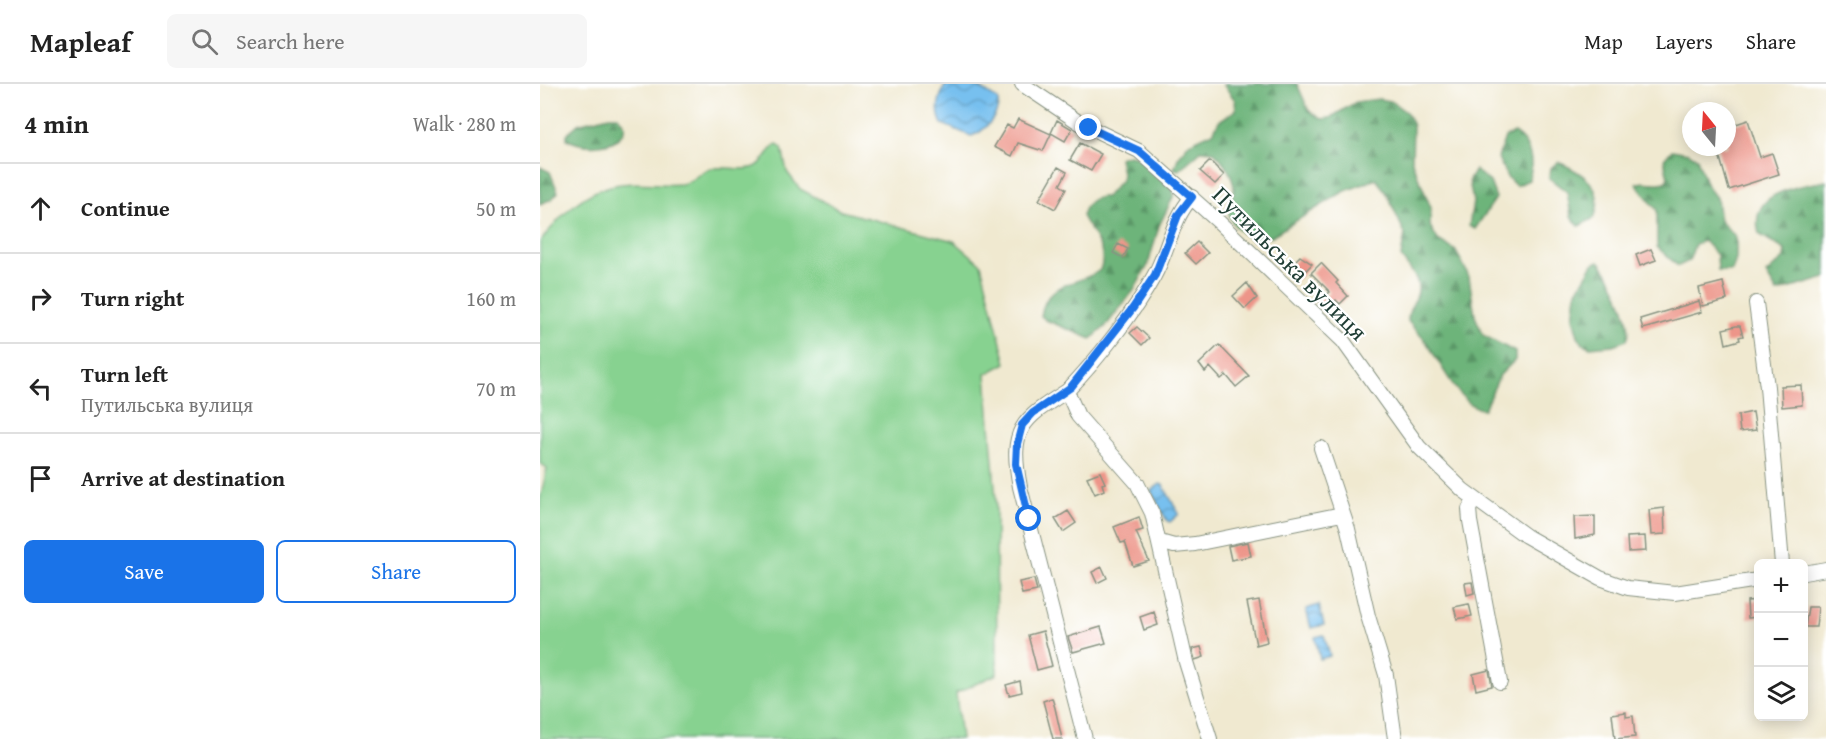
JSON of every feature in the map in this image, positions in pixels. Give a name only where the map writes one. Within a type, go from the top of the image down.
[{"type":"street","name":"Путильська вулиця","points":[[1022,84],[1080,123],[1139,151],[1192,197],[1342,341],[1407,434],[1450,479],[1475,499],[1562,558],[1600,578],[1628,588],[1676,593],[1754,581]]},
{"type":"street","points":[[1085,739],[1020,487],[1016,464],[1017,444],[1022,425],[1033,413],[1067,391],[1145,291],[1159,267],[1173,223],[1192,197]]},
{"type":"street","points":[[1756,303],[1767,387],[1782,559]]},
{"type":"street","points":[[1067,391],[1078,416],[1140,488],[1155,521],[1183,649],[1210,739]]},
{"type":"street","points":[[1321,448],[1351,541],[1368,616],[1386,675],[1395,739]]},
{"type":"street","points":[[1475,499],[1469,509],[1470,521],[1500,682]]},
{"type":"street","points":[[1160,542],[1174,546],[1195,544],[1342,514]]},
{"type":"street","points":[[1808,572],[1826,569]]},
{"type":"green space","points":[[1223,84],[1297,84],[1309,111],[1322,119],[1330,118],[1356,102],[1379,99],[1391,101],[1407,113],[1413,126],[1412,162],[1431,208],[1430,226],[1438,240],[1455,250],[1463,264],[1469,277],[1475,316],[1483,335],[1515,352],[1515,360],[1500,375],[1484,409],[1468,402],[1460,393],[1427,343],[1408,321],[1409,311],[1418,292],[1417,281],[1401,257],[1405,234],[1386,192],[1376,179],[1343,192],[1270,237],[1256,241],[1242,233],[1229,216],[1234,191],[1232,178],[1213,151],[1202,150],[1179,170],[1174,169],[1178,158],[1189,143],[1213,132],[1219,121],[1236,110],[1235,100]]},
{"type":"green space","points":[[618,116],[625,126],[622,134],[609,143],[591,145],[567,139],[567,134],[578,124]]},
{"type":"green space","points":[[1514,133],[1528,148],[1531,160],[1529,180],[1516,186],[1507,177],[1498,158],[1505,137]]},
{"type":"green space","points":[[777,145],[782,148],[787,172],[800,189],[841,211],[954,241],[981,264],[1006,363],[986,374],[996,500],[997,674],[956,693],[961,739],[540,739],[540,500],[547,468],[540,463],[540,242],[565,213],[596,191],[628,183],[681,184],[713,168],[755,167]]},
{"type":"green space","points":[[1672,150],[1682,152],[1682,156],[1697,158],[1707,186],[1717,199],[1720,221],[1736,237],[1736,259],[1732,271],[1718,271],[1717,255],[1704,241],[1695,244],[1689,261],[1678,266],[1657,247],[1657,210],[1636,184],[1665,182],[1668,178],[1664,159]]},
{"type":"green space","points":[[1128,155],[1136,156],[1172,188],[1174,195],[1159,226],[1148,265],[1134,290],[1105,327],[1091,339],[1041,316],[1049,295],[1056,289],[1100,270],[1101,248],[1082,216],[1085,207],[1091,201],[1106,197],[1121,180],[1119,158]]},
{"type":"green space","points":[[1558,162],[1583,176],[1595,189],[1597,207],[1594,218],[1579,226],[1571,216],[1567,192],[1549,178],[1551,168]]},
{"type":"green space","points":[[540,167],[550,172],[558,192],[552,199],[540,204]]},
{"type":"green space","points":[[1475,170],[1490,182],[1496,198],[1475,229],[1469,226],[1473,202],[1469,180]]},
{"type":"green space","points":[[1826,181],[1826,278],[1777,292],[1766,274],[1784,258],[1785,250],[1759,234],[1758,220],[1761,208],[1768,200],[1789,189]]},
{"type":"green space","points":[[1599,261],[1610,276],[1620,299],[1629,333],[1627,340],[1613,345],[1590,347],[1583,344],[1578,336],[1573,318],[1576,293],[1593,264]]},
{"type":"water","points":[[946,84],[975,84],[998,100],[997,111],[981,131],[971,136],[942,124],[939,104]]},
{"type":"water","points":[[1160,484],[1163,485],[1179,514],[1170,522],[1167,521],[1151,491]]},
{"type":"water","points":[[1319,605],[1324,625],[1311,628],[1306,609]]},
{"type":"water","points":[[1324,635],[1330,656],[1320,659],[1315,637]]},
{"type":"building","points":[[1018,119],[1051,134],[1043,151],[1018,143],[1012,156],[994,147],[1007,125],[1013,128]]},
{"type":"building","points":[[1057,120],[1072,129],[1065,141],[1051,133]]},
{"type":"building","points":[[1748,120],[1760,157],[1772,153],[1779,174],[1729,190],[1720,156],[1736,156],[1736,124]]},
{"type":"building","points":[[1080,143],[1101,154],[1091,171],[1070,160]]},
{"type":"building","points":[[1210,161],[1224,175],[1215,184],[1200,171]]},
{"type":"building","points":[[1058,167],[1067,172],[1060,185],[1066,189],[1055,209],[1039,200]]},
{"type":"building","points":[[1197,242],[1208,253],[1196,264],[1185,253]]},
{"type":"building","points":[[1118,244],[1128,249],[1123,258],[1113,253]]},
{"type":"building","points":[[1651,249],[1656,260],[1640,266],[1636,255]]},
{"type":"building","points":[[1300,256],[1312,264],[1297,280],[1288,268]]},
{"type":"building","points":[[1321,263],[1348,296],[1340,304],[1336,300],[1326,309],[1319,302],[1330,292],[1311,273]]},
{"type":"building","points":[[1723,282],[1727,300],[1703,306],[1699,288]]},
{"type":"building","points":[[1247,283],[1257,298],[1245,309],[1233,296]]},
{"type":"building","points":[[1699,301],[1702,312],[1643,329],[1640,319]]},
{"type":"building","points":[[1740,326],[1743,336],[1739,337],[1740,340],[1726,344],[1723,329]]},
{"type":"building","points":[[1137,327],[1149,338],[1142,345],[1130,333]]},
{"type":"building","points":[[1219,345],[1249,376],[1236,387],[1226,375],[1221,379],[1210,367],[1205,372],[1199,364]]},
{"type":"building","points":[[1801,385],[1802,405],[1782,407],[1781,386]]},
{"type":"building","points":[[1753,412],[1756,430],[1740,432],[1738,415]]},
{"type":"building","points":[[1100,472],[1105,483],[1102,484],[1104,490],[1095,494],[1087,477]]},
{"type":"building","points":[[1664,508],[1665,534],[1651,535],[1649,510]]},
{"type":"building","points":[[1068,511],[1076,523],[1063,532],[1055,519]]},
{"type":"building","points":[[1595,516],[1595,535],[1575,539],[1574,517]]},
{"type":"building","points":[[1139,517],[1143,530],[1136,532],[1149,561],[1133,566],[1125,542],[1121,543],[1114,527]]},
{"type":"building","points":[[1645,536],[1646,551],[1628,552],[1627,537]]},
{"type":"building","points":[[1248,542],[1251,556],[1231,560],[1228,546]]},
{"type":"building","points":[[1102,567],[1107,578],[1097,583],[1092,572]]},
{"type":"building","points":[[1034,579],[1037,591],[1022,594],[1019,582]]},
{"type":"building","points":[[1472,582],[1474,593],[1467,595],[1465,583]]},
{"type":"building","points":[[1259,600],[1267,642],[1256,645],[1247,602]]},
{"type":"building","points":[[1754,600],[1754,617],[1748,618],[1747,601]]},
{"type":"building","points":[[1469,604],[1472,616],[1457,619],[1454,607]]},
{"type":"building","points":[[1808,607],[1818,607],[1816,627],[1808,627]]},
{"type":"building","points":[[1154,612],[1158,625],[1144,630],[1140,617]]},
{"type":"building","points":[[1101,627],[1106,643],[1073,652],[1068,637]]},
{"type":"building","points":[[1043,631],[1052,666],[1037,670],[1028,635]]},
{"type":"building","points":[[1201,647],[1204,657],[1195,660],[1192,649]]},
{"type":"building","points":[[1489,670],[1492,686],[1476,690],[1473,674]]},
{"type":"building","points":[[1020,681],[1022,692],[1009,695],[1006,685]]},
{"type":"building","points":[[1052,698],[1062,739],[1053,739],[1043,701]]},
{"type":"building","points":[[1626,712],[1626,717],[1633,716],[1635,737],[1615,739],[1612,714]]},
{"type":"route","points":[[1029,519],[1016,464],[1017,444],[1022,425],[1033,413],[1067,391],[1113,336],[1155,275],[1171,229],[1183,207],[1192,197],[1139,151],[1124,142],[1089,128]]}]
